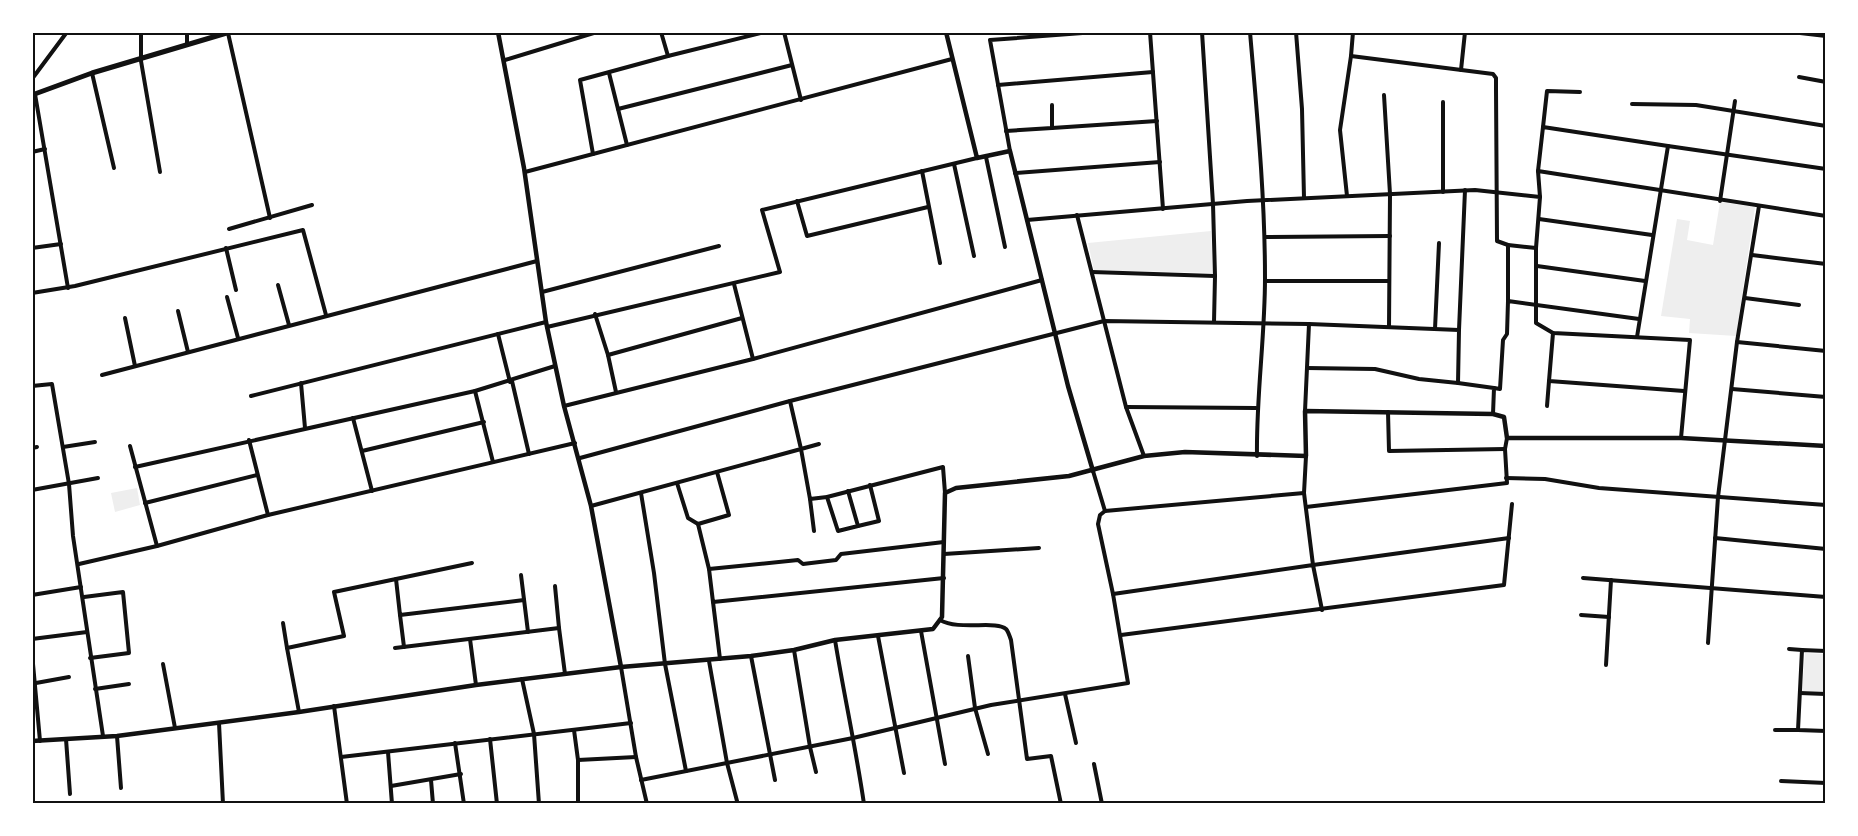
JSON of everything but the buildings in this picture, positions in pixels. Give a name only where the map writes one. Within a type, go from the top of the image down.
[{"type":"main road","points":[[34,94],[92,73],[141,61],[229,33]]},
{"type":"street","points":[[32,79],[67,32]]},
{"type":"street","points":[[141,32],[141,61],[160,172]]},
{"type":"street","points":[[187,32],[187,45]]},
{"type":"street","points":[[498,32],[505,60],[524,172],[546,325],[564,406],[580,458],[591,506],[636,757],[647,804]]},
{"type":"street","points":[[505,60],[598,32]]},
{"type":"street","points":[[661,32],[668,56]]},
{"type":"street","points":[[593,154],[580,80],[765,32]]},
{"type":"street","points":[[784,32],[801,100]]},
{"type":"street","points":[[946,32],[977,158]]},
{"type":"street","points":[[1096,32],[990,40],[1015,173],[1068,386],[1105,512]]},
{"type":"street","points":[[1150,32],[1164,209]]},
{"type":"street","points":[[1202,32],[1213,204],[1214,322]]},
{"type":"street","points":[[1250,32],[1264,201],[1265,237],[1263,324],[1256,408],[1257,456]]},
{"type":"street","points":[[1296,32],[1302,109],[1304,198]]},
{"type":"street","points":[[1347,196],[1340,130],[1353,32]]},
{"type":"street","points":[[1461,70],[1465,32]]},
{"type":"street","points":[[229,33],[270,218]]},
{"type":"street","points":[[1800,33],[1826,36]]},
{"type":"street","points":[[1351,56],[1493,74],[1496,78],[1497,241],[1508,245],[1536,248]]},
{"type":"street","points":[[524,172],[952,59]]},
{"type":"street","points":[[618,109],[792,65]]},
{"type":"street","points":[[998,85],[1153,72]]},
{"type":"street","points":[[92,73],[106,124],[114,168]]},
{"type":"street","points":[[609,73],[627,145]]},
{"type":"street","points":[[1799,77],[1826,82]]},
{"type":"street","points":[[1580,92],[1547,91],[1538,171],[1540,197],[1536,248],[1536,323],[1553,333],[1690,340],[1681,438]]},
{"type":"street","points":[[34,94],[46,150],[68,288]]},
{"type":"street","points":[[1384,94],[1390,194],[1389,327]]},
{"type":"street","points":[[1720,200],[1735,101]]},
{"type":"street","points":[[1443,102],[1443,192]]},
{"type":"street","points":[[1632,104],[1696,106],[1826,126]]},
{"type":"street","points":[[1052,105],[1052,128]]},
{"type":"street","points":[[1006,131],[1157,121]]},
{"type":"street","points":[[1544,127],[1826,169]]},
{"type":"street","points":[[1637,337],[1659,190],[1668,146]]},
{"type":"street","points":[[32,152],[46,150]]},
{"type":"street","points":[[251,396],[498,334],[734,284],[780,272],[762,210],[1010,151]]},
{"type":"street","points":[[986,157],[1005,247]]},
{"type":"street","points":[[1015,173],[1160,162]]},
{"type":"street","points":[[954,164],[974,256]]},
{"type":"street","points":[[922,171],[940,264]]},
{"type":"street","points":[[1538,171],[1826,216]]},
{"type":"street","points":[[1458,384],[1458,330],[1465,190]]},
{"type":"street","points":[[1027,220],[1213,204],[1465,190],[1540,197]]},
{"type":"street","points":[[797,201],[807,236],[928,207]]},
{"type":"street","points":[[229,229],[312,206]]},
{"type":"street","points":[[1708,643],[1718,497],[1737,342],[1760,206]]},
{"type":"street","points":[[1077,215],[1126,407],[1144,456]]},
{"type":"street","points":[[1539,219],[1652,234]]},
{"type":"street","points":[[32,293],[68,288],[303,230],[326,316]]},
{"type":"street","points":[[1265,237],[1390,236]]},
{"type":"street","points":[[1435,329],[1439,243]]},
{"type":"street","points":[[32,248],[62,244]]},
{"type":"street","points":[[1307,368],[1375,369],[1419,380],[1500,388],[1503,340],[1507,334],[1508,245]]},
{"type":"street","points":[[542,292],[719,246]]},
{"type":"street","points":[[226,248],[236,290]]},
{"type":"street","points":[[1752,255],[1826,264]]},
{"type":"street","points":[[102,375],[537,261]]},
{"type":"street","points":[[1537,266],[1645,281]]},
{"type":"street","points":[[1092,272],[1215,276]]},
{"type":"street","points":[[564,406],[753,359],[1042,280]]},
{"type":"street","points":[[1265,281],[1389,281]]},
{"type":"street","points":[[734,284],[753,359]]},
{"type":"street","points":[[278,285],[289,325]]},
{"type":"street","points":[[228,297],[238,338]]},
{"type":"street","points":[[1745,298],[1799,305]]},
{"type":"street","points":[[1508,301],[1639,319]]},
{"type":"street","points":[[178,311],[188,352]]},
{"type":"street","points":[[595,314],[608,355],[616,392]]},
{"type":"street","points":[[125,318],[135,366]]},
{"type":"street","points":[[608,355],[742,318]]},
{"type":"street","points":[[580,458],[790,401],[1104,321],[1309,324],[1458,330]]},
{"type":"street","points":[[1309,324],[1304,493],[1313,565],[1322,610]]},
{"type":"street","points":[[1547,406],[1553,333]]},
{"type":"street","points":[[498,334],[529,454]]},
{"type":"street","points":[[1737,342],[1826,351]]},
{"type":"street","points":[[135,467],[475,390],[511,381],[555,366]]},
{"type":"street","points":[[1549,381],[1684,391]]},
{"type":"street","points":[[301,382],[305,428]]},
{"type":"street","points":[[32,386],[52,384],[70,484],[73,536],[84,597],[90,658],[103,736]]},
{"type":"street","points":[[1493,414],[1494,388]]},
{"type":"street","points":[[1732,389],[1826,397]]},
{"type":"street","points":[[475,390],[493,462]]},
{"type":"street","points":[[790,401],[801,449],[814,531]]},
{"type":"street","points":[[1126,407],[1256,408]]},
{"type":"street","points":[[1305,412],[1493,414],[1504,417],[1507,438],[1505,448],[1506,483],[1306,507]]},
{"type":"street","points":[[1388,412],[1389,451],[1505,448]]},
{"type":"street","points":[[353,418],[372,491]]},
{"type":"street","points":[[362,451],[484,422]]},
{"type":"street","points":[[1507,438],[1681,438],[1826,446]]},
{"type":"street","points":[[249,440],[268,515]]},
{"type":"street","points":[[63,447],[95,442]]},
{"type":"street","points":[[79,564],[157,546],[268,515],[575,443]]},
{"type":"street","points":[[591,506],[819,444]]},
{"type":"street","points":[[130,446],[157,546]]},
{"type":"street","points":[[945,493],[956,488],[1069,476],[1144,456],[1185,452],[1257,456],[1306,456]]},
{"type":"street","points":[[32,741],[117,736],[299,712],[522,679],[621,667],[751,656],[794,650],[835,640],[933,630],[942,617],[945,493],[943,467],[827,497],[810,499]]},
{"type":"street","points":[[698,524],[729,515],[717,472]]},
{"type":"street","points":[[145,503],[257,475]]},
{"type":"street","points":[[32,490],[98,478]]},
{"type":"street","points":[[1506,478],[1545,478],[1599,488],[1826,505]]},
{"type":"street","points":[[677,483],[688,518],[698,524],[709,569],[720,659]]},
{"type":"street","points":[[827,497],[838,531],[879,521],[870,485]]},
{"type":"street","points":[[848,491],[858,526]]},
{"type":"street","points":[[641,493],[654,573],[665,664],[686,771]]},
{"type":"street","points":[[641,780],[853,738],[937,719],[975,708],[1128,683],[1121,635],[1098,524],[1100,514],[1304,493]]},
{"type":"street","points":[[1121,635],[1504,585],[1512,504]]},
{"type":"street","points":[[1112,594],[1509,538]]},
{"type":"street","points":[[1715,538],[1826,548]]},
{"type":"street","points":[[709,569],[798,560],[803,564],[808,564],[836,560],[841,554],[944,542]]},
{"type":"street","points":[[944,554],[1039,548]]},
{"type":"street","points":[[287,648],[344,636],[334,592],[472,563]]},
{"type":"street","points":[[520,575],[528,632]]},
{"type":"street","points":[[713,602],[944,578]]},
{"type":"street","points":[[1582,578],[1826,597]]},
{"type":"street","points":[[396,579],[404,647]]},
{"type":"street","points":[[1606,664],[1611,580]]},
{"type":"street","points":[[555,586],[565,674]]},
{"type":"street","points":[[32,595],[81,587]]},
{"type":"street","points":[[84,597],[123,592],[129,652],[90,658]]},
{"type":"street","points":[[400,614],[524,600]]},
{"type":"street","points":[[1580,615],[1609,617]]},
{"type":"street","points":[[940,620],[958,626],[999,626],[1006,629],[1011,640],[1027,759],[1051,756],[1061,804]]},
{"type":"street","points":[[283,623],[299,712]]},
{"type":"street","points":[[395,648],[559,628]]},
{"type":"street","points":[[921,631],[945,764]]},
{"type":"street","points":[[32,639],[87,632]]},
{"type":"street","points":[[878,636],[904,773]]},
{"type":"street","points":[[470,639],[476,685]]},
{"type":"street","points":[[835,640],[861,773],[864,804]]},
{"type":"street","points":[[794,650],[816,772]]},
{"type":"street","points":[[1789,650],[1826,651]]},
{"type":"street","points":[[1798,730],[1802,650]]},
{"type":"street","points":[[32,653],[40,741]]},
{"type":"street","points":[[751,656],[775,780]]},
{"type":"street","points":[[968,656],[975,708],[988,754]]},
{"type":"street","points":[[709,661],[727,763],[737,801]]},
{"type":"street","points":[[163,664],[175,728]]},
{"type":"street","points":[[36,683],[68,677]]},
{"type":"street","points":[[522,679],[534,734],[539,803],[536,804]]},
{"type":"street","points":[[95,688],[129,684]]},
{"type":"street","points":[[1800,693],[1826,694]]},
{"type":"street","points":[[1064,694],[1076,744]]},
{"type":"street","points":[[334,706],[347,804]]},
{"type":"street","points":[[219,723],[223,804]]},
{"type":"street","points":[[341,757],[631,723]]},
{"type":"street","points":[[574,730],[578,760],[578,804]]},
{"type":"street","points":[[1775,730],[1826,731]]},
{"type":"street","points":[[117,736],[121,788]]},
{"type":"street","points":[[66,739],[70,794]]},
{"type":"street","points":[[490,739],[497,804]]},
{"type":"street","points":[[455,743],[464,804]]},
{"type":"street","points":[[388,752],[392,804]]},
{"type":"street","points":[[578,760],[636,757]]},
{"type":"street","points":[[1094,764],[1102,804]]},
{"type":"street","points":[[390,786],[461,774]]},
{"type":"street","points":[[431,780],[433,804]]},
{"type":"street","points":[[1781,781],[1826,783]]},
{"type":"shaded area","points":[[1720,202],[1755,207],[1736,336],[1689,333],[1690,319],[1661,316],[1677,219],[1690,221],[1687,240],[1713,245]]},
{"type":"shaded area","points":[[1211,231],[1213,273],[1094,270],[1088,243]]},
{"type":"shaded area","points":[[137,488],[140,505],[115,512],[111,493]]},
{"type":"shaded area","points":[[1805,653],[1825,654],[1825,692],[1802,691]]}]
